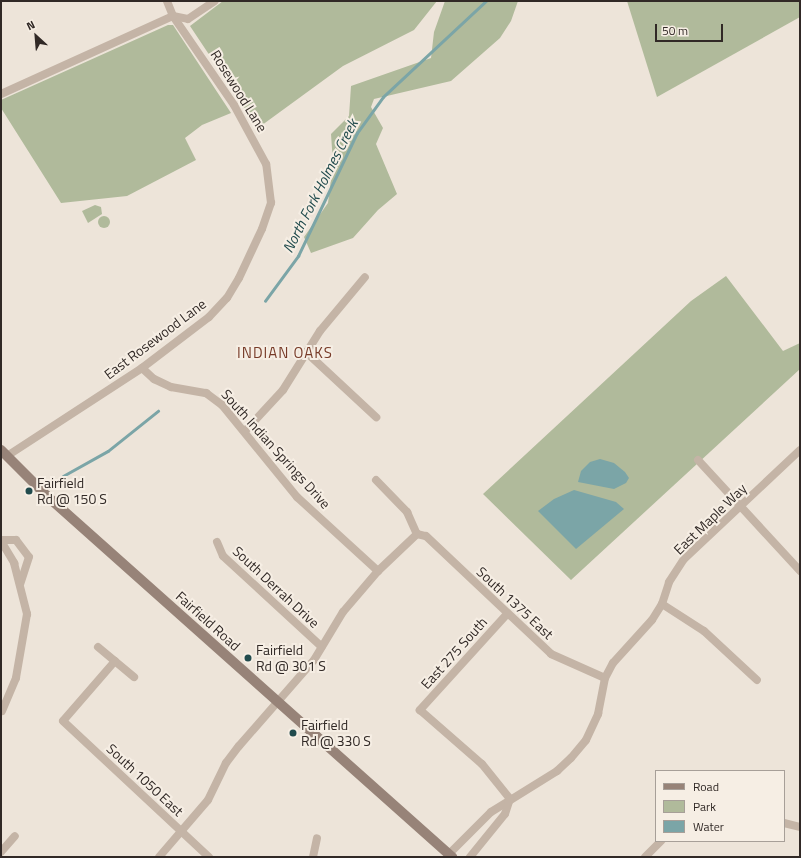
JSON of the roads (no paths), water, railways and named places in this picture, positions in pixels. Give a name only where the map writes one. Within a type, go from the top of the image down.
[{"type":"street","name":"Rosewood Lane","points":[[166,1],[173,16],[230,99],[252,135],[266,164],[271,202]]},
{"type":"street","points":[[1,94],[173,16],[188,19],[215,1]]},
{"type":"street","name":"East Rosewood Lane","points":[[3,456],[142,368],[209,318],[227,298],[242,271],[271,202]]},
{"type":"street","points":[[245,431],[283,390],[320,331],[365,277]]},
{"type":"street","points":[[306,352],[376,417]]},
{"type":"street","name":"South Indian Springs Drive","points":[[142,368],[154,379],[171,387],[206,393],[222,405],[245,431],[297,497],[378,571]]},
{"type":"street","name":"East Maple Way","points":[[451,855],[480,821],[510,799],[558,771],[586,740],[598,714],[605,678],[613,663],[652,620],[662,604],[669,582],[684,559],[800,450]]},
{"type":"street","name":"Fairfield Road","points":[[3,456],[277,703],[451,855]]},
{"type":"street","points":[[698,460],[800,570]]},
{"type":"street","points":[[159,857],[208,800],[226,763],[322,648],[343,612],[378,571],[417,534],[407,512],[376,480]]},
{"type":"street","name":"South 1375 East","points":[[417,534],[426,536],[551,654],[605,678]]},
{"type":"street","points":[[2,711],[16,678],[22,652],[27,614],[14,563],[1,541],[16,540],[29,557],[20,584]]},
{"type":"street","name":"South Derrah Drive","points":[[217,542],[223,556],[322,648]]},
{"type":"street","points":[[662,604],[704,631],[757,680]]},
{"type":"street","name":"East 275 South","points":[[507,614],[420,710],[482,764],[510,799]]},
{"type":"street","points":[[98,647],[134,677]]},
{"type":"street","name":"South 1050 East","points":[[115,661],[63,721],[209,857]]},
{"type":"street","points":[[470,857],[505,814],[510,799]]},
{"type":"street","points":[[785,823],[800,827]]},
{"type":"street","points":[[1,852],[15,836]]},
{"type":"street","points":[[313,857],[317,838]]},
{"type":"street","points":[[645,857],[660,842]]},
{"type":"water","points":[[600,459],[614,463],[625,472],[629,478],[626,483],[614,489],[578,482],[581,471],[590,462]]},
{"type":"water","points":[[574,490],[616,502],[624,509],[576,549],[538,511],[554,499]]},
{"type":"waterway","name":"North Fork Holmes Creek","points":[[265,301],[298,256],[357,133],[383,97],[486,1]]},
{"type":"waterway","name":"North Fork Holmes Creek","points":[[63,476],[108,451],[158,411]]},
{"type":"place","name":"Fairfield Rd @ 150 S","points":[[29,491]]},
{"type":"place","name":"Fairfield Rd @ 301 S","points":[[248,658]]},
{"type":"place","name":"Fairfield Rd @ 330 S","points":[[293,733]]},
{"type":"district","name":"INDIAN OAKS","points":[[285,353]]}]
